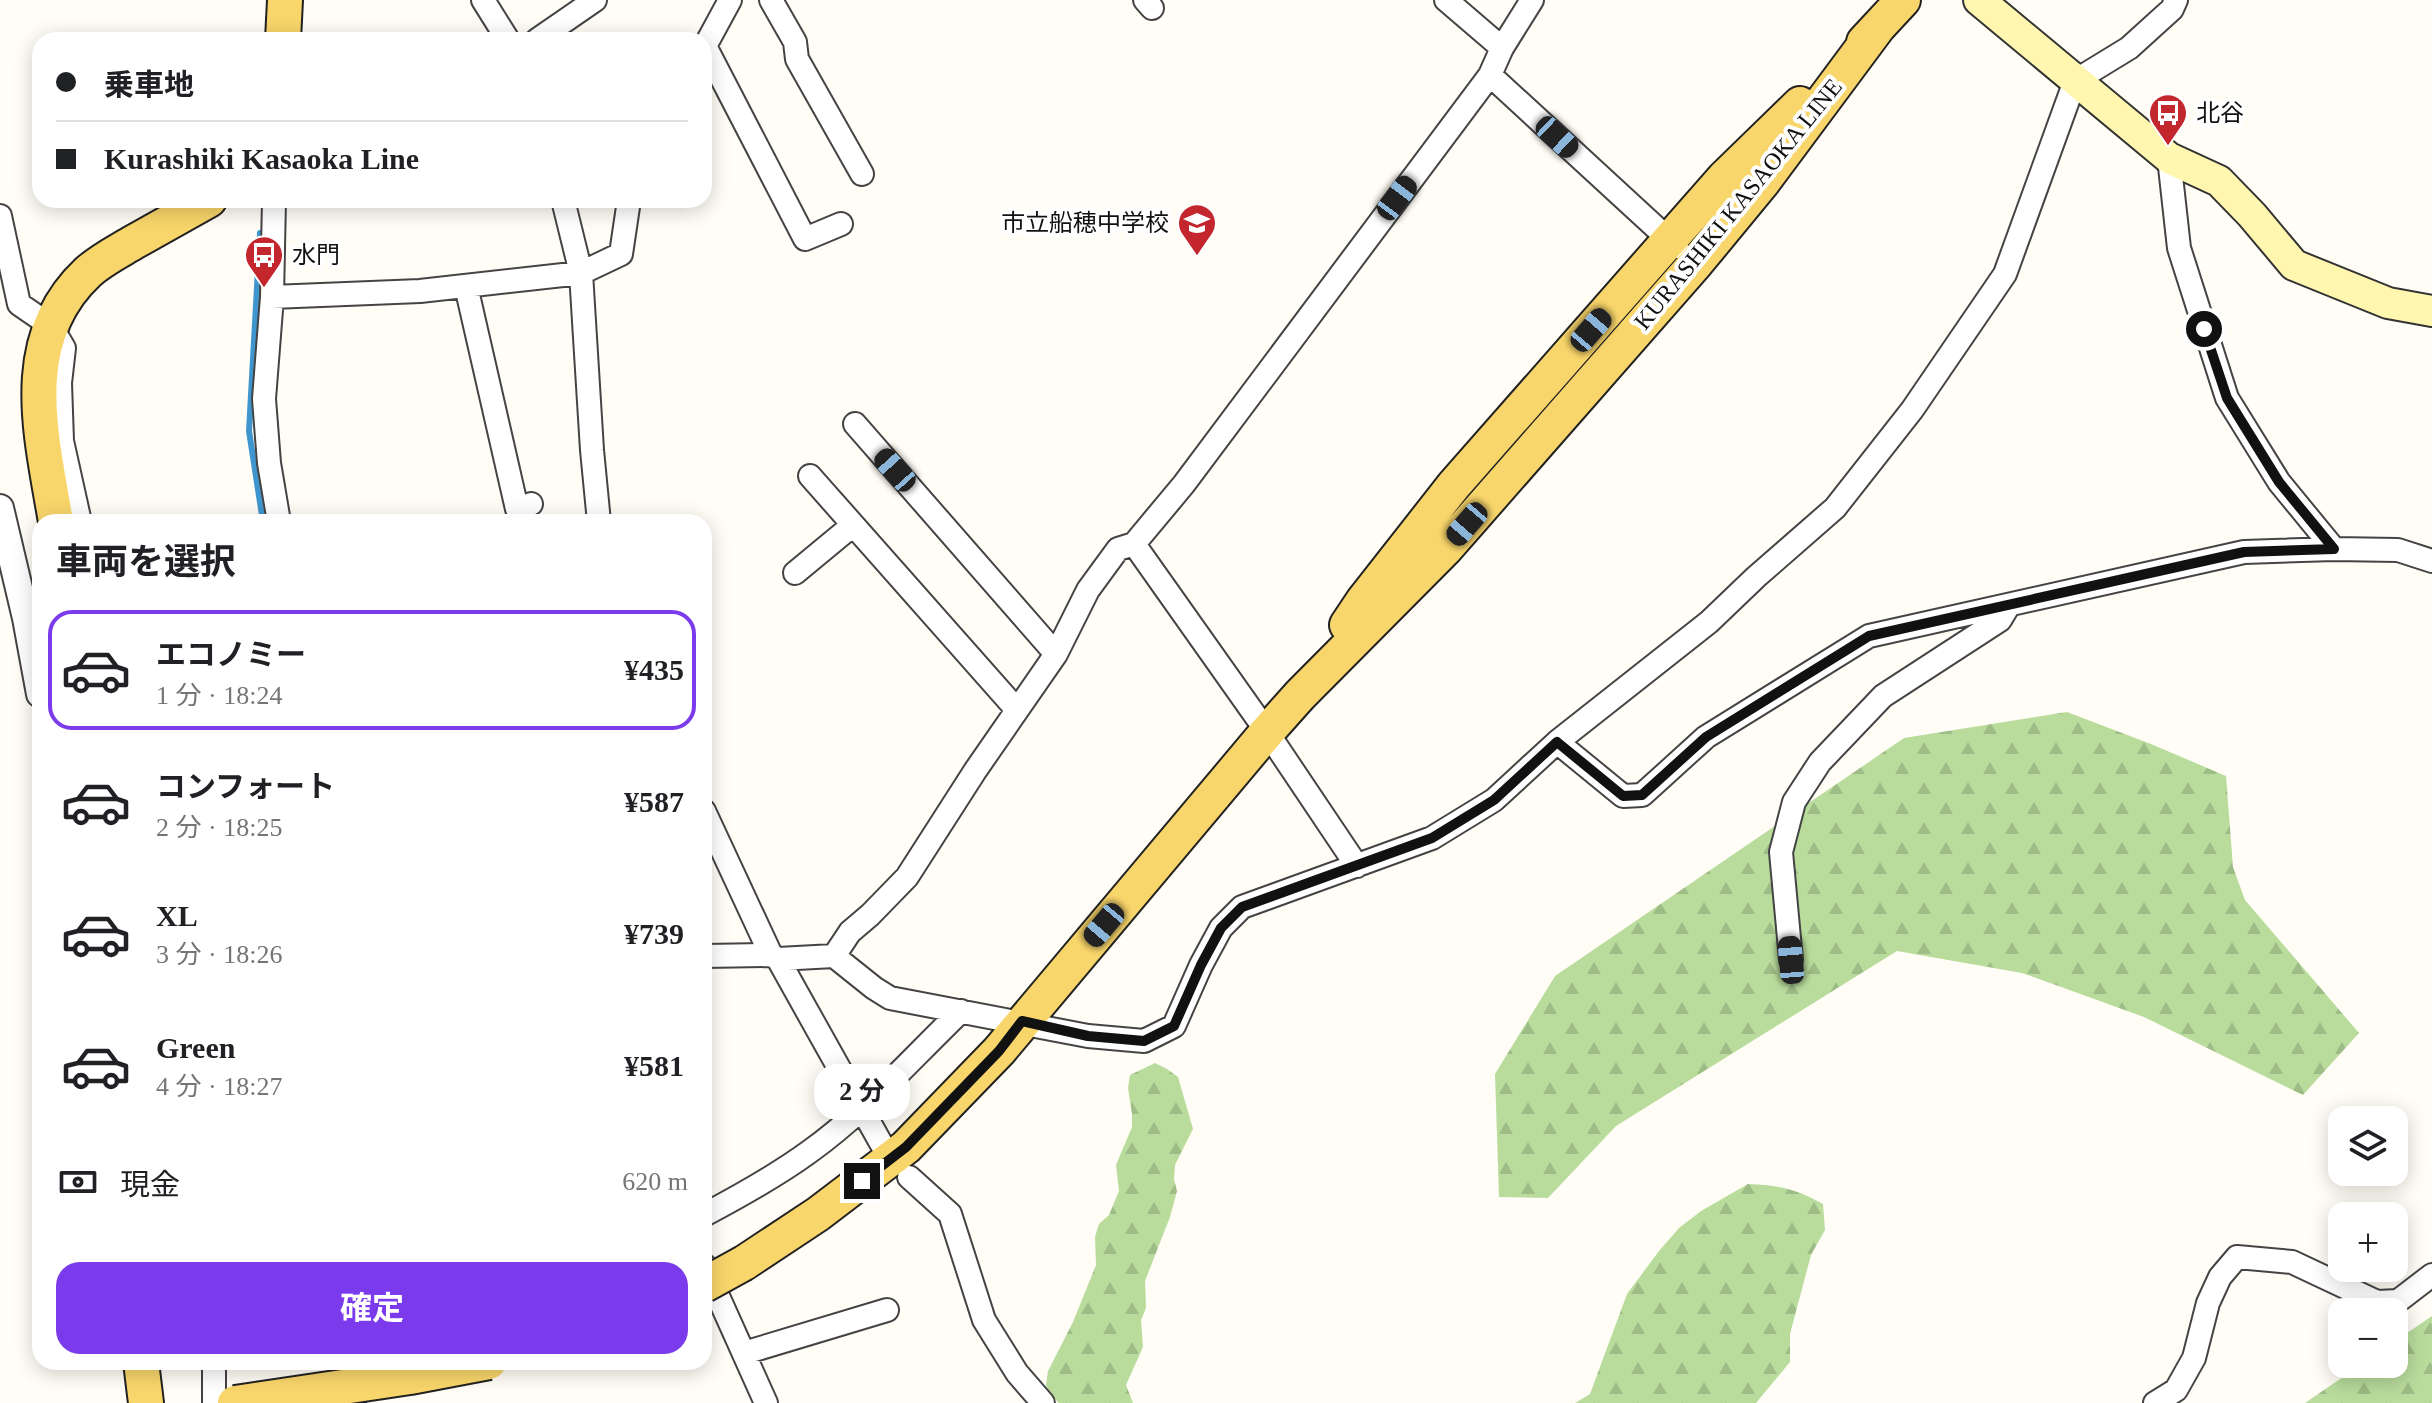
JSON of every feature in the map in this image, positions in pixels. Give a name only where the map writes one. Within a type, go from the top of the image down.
[{"type":"main road","points":[[283,32],[285,0]]},
{"type":"main road","name":"KURASHIKI KASAOKA LINE","points":[[1300,695],[1363,601],[1454,485],[1724,178],[1903,0]]},
{"type":"main road","points":[[1979,0],[2169,158],[2219,181],[2294,265],[2388,303],[2432,311]]},
{"type":"main road","name":"KURASHIKI KASAOKA LINE","points":[[712,1281],[818,1214],[906,1147],[999,1051],[1267,732],[1446,548],[1696,263],[1762,183],[1878,27]]},
{"type":"main road","points":[[55,514],[38,414],[39,372],[51,326],[71,290],[89,271],[195,208]]},
{"type":"main road","points":[[142,1370],[146,1403]]},
{"type":"main road","points":[[235,1403],[447,1370]]},
{"type":"street","points":[[483,0],[503,32]]},
{"type":"street","points":[[549,32],[595,0]]},
{"type":"street","points":[[712,33],[730,0]]},
{"type":"street","points":[[771,0],[795,42],[797,59],[862,174]]},
{"type":"street","points":[[1446,0],[1502,48]]},
{"type":"street","points":[[834,956],[850,932],[907,877],[1056,654],[1096,580],[1118,549],[1134,544],[1184,484],[1490,75],[1502,48],[1532,0]]},
{"type":"street","points":[[712,956],[834,956],[890,998],[1088,1036],[1144,1041],[1174,1026],[1221,928],[1242,907],[1432,838],[1494,800],[1557,742],[1709,622],[1835,508],[1912,410],[2005,274],[2075,81],[2129,48],[2172,9],[2176,0]]},
{"type":"street","points":[[712,62],[805,239],[841,224]]},
{"type":"street","points":[[1490,75],[1696,263]]},
{"type":"street","points":[[2169,158],[2179,248],[2227,398],[2279,482],[2334,549]]},
{"type":"street","points":[[274,208],[272,297],[264,399],[269,463],[278,514]]},
{"type":"street","points":[[565,208],[581,273],[598,514]]},
{"type":"street","points":[[272,297],[420,291],[581,273],[621,254],[628,208]]},
{"type":"street","points":[[0,216],[19,304],[51,326],[64,348],[60,383],[62,441],[78,514]]},
{"type":"street","points":[[466,286],[517,509],[531,504]]},
{"type":"street","points":[[855,424],[1056,654]]},
{"type":"street","points":[[810,476],[1017,710]]},
{"type":"street","points":[[0,508],[32,651]]},
{"type":"street","points":[[795,573],[853,525]]},
{"type":"street","points":[[1134,544],[1357,866]]},
{"type":"street","points":[[1557,742],[1623,796],[1642,795],[1706,737],[1869,636],[2244,552],[2398,550],[2432,561]]},
{"type":"street","points":[[1791,960],[1781,852],[1794,802],[1820,762],[1883,696],[2000,620],[2009,605]]},
{"type":"street","points":[[712,828],[774,957],[882,1145]]},
{"type":"street","points":[[712,1211],[810,1151],[861,1107],[961,1011]]},
{"type":"street","points":[[909,1177],[950,1214],[984,1320],[1017,1373],[1043,1403]]},
{"type":"street","points":[[2155,1403],[2176,1390],[2188,1369],[2194,1358],[2208,1303],[2220,1277],[2237,1257],[2292,1262],[2377,1302],[2398,1301],[2432,1275]]},
{"type":"street","points":[[712,1283],[766,1403]]},
{"type":"street","points":[[744,1353],[887,1310]]},
{"type":"street","points":[[214,1370],[214,1403]]},
{"type":"street","points":[[352,1370],[354,1403]]},
{"type":"green space","points":[[2067,712],[2226,776],[2233,867],[2245,900],[2359,1033],[2303,1095],[2144,1017],[2022,973],[1897,951],[1616,1126],[1548,1198],[1499,1197],[1495,1074],[1555,976],[1904,738]]},
{"type":"green space","points":[[1155,1063],[1178,1077],[1193,1129],[1175,1165],[1177,1191],[1145,1281],[1146,1308],[1141,1320],[1143,1347],[1126,1385],[1133,1403],[1059,1403],[1046,1385],[1048,1371],[1073,1322],[1096,1265],[1095,1237],[1099,1224],[1109,1215],[1119,1191],[1116,1165],[1132,1127],[1128,1088],[1130,1075]]},
{"type":"green space","points":[[1748,1184],[1787,1189],[1823,1204],[1825,1230],[1811,1255],[1790,1334],[1790,1362],[1756,1403],[1575,1403],[1590,1394],[1627,1294],[1659,1251],[1679,1228],[1701,1211]]},
{"type":"green space","points":[[2432,1316],[2432,1403],[2305,1403],[2342,1378],[2408,1378],[2408,1332]]},
{"type":"waterway","points":[[260,233],[249,431],[262,514]]},
{"type":"waterway","points":[[334,1370],[335,1379]]},
{"type":"place","name":"北谷","points":[[2168,147]]},
{"type":"place","name":"市立船穂中学校","points":[[1197,257]]},
{"type":"place","name":"水門","points":[[264,289]]},
{"type":"route","points":[[862,1181],[906,1147],[999,1051],[1022,1021],[1088,1036],[1144,1041],[1174,1026],[1221,928],[1242,907],[1432,838],[1494,800],[1557,742],[1623,796],[1642,795],[1706,737],[1869,636],[2244,552],[2334,549],[2279,482],[2227,398],[2204,329]]}]
